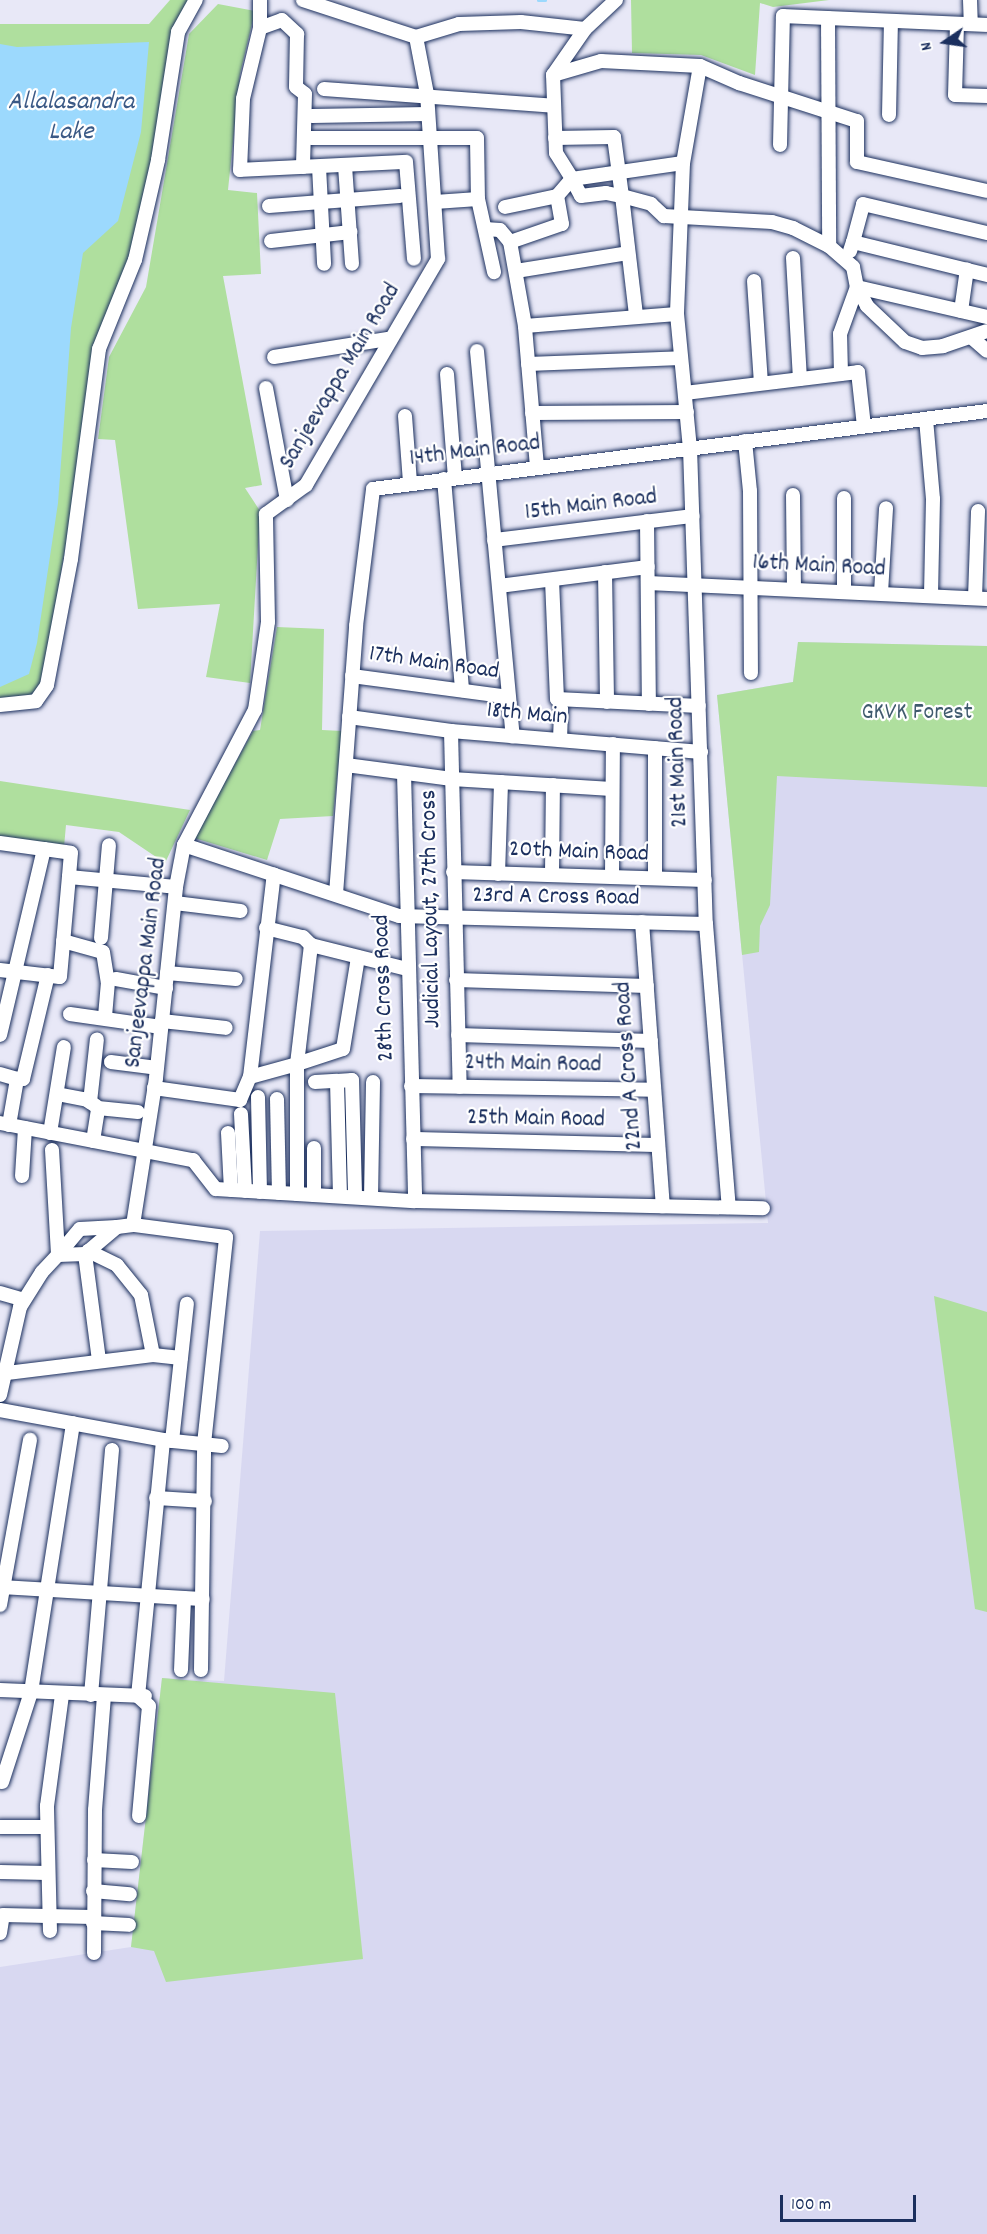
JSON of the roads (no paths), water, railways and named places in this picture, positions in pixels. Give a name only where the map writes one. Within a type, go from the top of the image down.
[{"type":"street","points":[[0,705],[36,701],[47,685],[71,559],[99,349],[135,260],[158,160],[178,32],[196,0]]},
{"type":"street","points":[[260,0],[260,28],[243,99],[240,170],[406,162],[414,259]]},
{"type":"street","points":[[303,0],[416,37],[459,24],[521,22],[585,29]]},
{"type":"street","points":[[615,0],[585,29],[553,75],[556,153],[581,196],[606,193],[622,196],[651,204],[664,216],[772,222],[829,246],[853,267],[857,286],[867,306],[905,342],[933,347],[987,331]]},
{"type":"street","points":[[970,0],[964,24],[955,94],[987,96]]},
{"type":"street","points":[[780,145],[783,16],[987,25]]},
{"type":"street","points":[[828,18],[829,246]]},
{"type":"street","points":[[260,28],[282,20],[297,34],[296,87],[305,94],[303,167]]},
{"type":"street","points":[[889,115],[891,21]]},
{"type":"street","name":"Sanjeevappa Main Road","points":[[133,1225],[157,1068],[176,887],[184,845],[255,710],[268,622],[266,514],[306,485],[388,339],[438,259],[427,94],[416,37]]},
{"type":"street","points":[[553,75],[601,61],[700,66],[739,83],[780,94],[857,121],[857,162],[987,191]]},
{"type":"street","name":"21st Main Road","points":[[700,66],[683,163],[677,314],[690,448],[706,924],[729,1207]]},
{"type":"street","points":[[324,89],[427,94],[553,106]]},
{"type":"street","points":[[312,116],[428,114]]},
{"type":"street","points":[[555,138],[614,137],[636,316]]},
{"type":"street","points":[[311,138],[477,138],[478,199],[494,272]]},
{"type":"street","points":[[505,207],[557,196],[572,179],[683,163]]},
{"type":"street","points":[[345,166],[352,264]]},
{"type":"street","points":[[319,167],[324,264]]},
{"type":"street","points":[[269,206],[348,202],[400,196]]},
{"type":"street","points":[[510,242],[562,224],[557,196]]},
{"type":"street","points":[[435,202],[478,199]]},
{"type":"street","points":[[847,262],[863,204],[987,233]]},
{"type":"street","points":[[485,229],[500,230],[510,242],[525,326],[537,467]]},
{"type":"street","points":[[271,242],[350,232]]},
{"type":"street","points":[[853,242],[987,275]]},
{"type":"street","points":[[516,271],[628,253]]},
{"type":"street","points":[[793,258],[800,379]]},
{"type":"street","points":[[961,311],[967,269]]},
{"type":"street","points":[[754,282],[761,383]]},
{"type":"street","points":[[857,286],[987,317]]},
{"type":"street","points":[[841,374],[840,334],[857,286]]},
{"type":"street","points":[[525,326],[677,314]]},
{"type":"street","points":[[971,337],[987,351]]},
{"type":"street","points":[[274,357],[388,339]]},
{"type":"street","points":[[477,351],[513,736]]},
{"type":"street","points":[[528,364],[681,358]]},
{"type":"street","points":[[685,393],[858,372],[864,426]]},
{"type":"street","points":[[447,374],[449,478],[462,690]]},
{"type":"street","points":[[266,388],[287,500]]},
{"type":"street","name":"14th Main Road","points":[[336,894],[352,676],[373,489],[987,411]]},
{"type":"street","points":[[532,413],[687,412]]},
{"type":"street","points":[[405,416],[410,483]]},
{"type":"street","points":[[926,419],[933,499],[932,596]]},
{"type":"street","points":[[745,441],[750,491],[751,673]]},
{"type":"street","points":[[793,495],[794,588]]},
{"type":"street","points":[[844,498],[844,591]]},
{"type":"street","points":[[881,593],[886,508]]},
{"type":"street","points":[[978,511],[981,599]]},
{"type":"street","name":"15th Main Road","points":[[495,540],[693,516]]},
{"type":"street","points":[[647,521],[650,704]]},
{"type":"street","points":[[499,586],[648,567]]},
{"type":"street","points":[[605,572],[607,702]]},
{"type":"street","points":[[552,580],[560,740]]},
{"type":"street","name":"16th Main Road","points":[[648,583],[696,583],[981,599]]},
{"type":"street","name":"17th Main Road","points":[[352,676],[509,697]]},
{"type":"street","points":[[559,704],[607,702],[699,706]]},
{"type":"street","name":"18th Main","points":[[349,717],[451,731],[701,752]]},
{"type":"street","name":"Judicial Layout, 27th Cross","points":[[451,731],[453,919],[460,1087]]},
{"type":"street","points":[[612,877],[613,744]]},
{"type":"street","points":[[655,748],[655,878]]},
{"type":"street","points":[[346,765],[452,779],[612,789]]},
{"type":"street","name":"28th Cross Road","points":[[404,773],[407,969],[415,1201]]},
{"type":"street","points":[[498,874],[501,782]]},
{"type":"street","points":[[552,875],[553,785]]},
{"type":"street","points":[[0,843],[71,853],[60,977],[0,970]]},
{"type":"street","points":[[101,938],[108,880],[109,845]]},
{"type":"street","name":"23rd A Cross Road","points":[[184,845],[406,916],[706,924]]},
{"type":"street","points":[[0,1035],[44,849]]},
{"type":"street","name":"20th Main Road","points":[[453,872],[705,880]]},
{"type":"street","points":[[154,1088],[240,1100],[250,1077],[274,874]]},
{"type":"street","points":[[69,877],[176,887]]},
{"type":"street","points":[[175,903],[241,912]]},
{"type":"street","name":"22nd A Cross Road","points":[[642,922],[663,1206]]},
{"type":"street","points":[[266,928],[303,937],[311,945],[407,969]]},
{"type":"street","points":[[63,941],[103,952],[108,982],[105,1018]]},
{"type":"street","points":[[297,1194],[297,1064],[311,945]]},
{"type":"street","points":[[250,1077],[343,1049],[358,957]]},
{"type":"street","points":[[168,974],[236,979]]},
{"type":"street","points":[[0,1074],[23,1079],[48,975]]},
{"type":"street","points":[[116,979],[166,988]]},
{"type":"street","points":[[456,980],[647,986]]},
{"type":"street","points":[[70,1014],[226,1029]]},
{"type":"street","points":[[458,1035],[651,1041]]},
{"type":"street","points":[[93,1142],[97,1039]]},
{"type":"street","points":[[50,1133],[64,1047]]},
{"type":"street","points":[[111,1062],[157,1068]]},
{"type":"street","points":[[17,1079],[4,1124],[193,1160],[216,1189],[415,1201],[763,1208]]},
{"type":"street","points":[[315,1082],[352,1080],[355,1197]]},
{"type":"street","points":[[338,1081],[340,1196]]},
{"type":"street","points":[[370,1198],[373,1082]]},
{"type":"street","name":"24th Main Road","points":[[411,1086],[654,1090]]},
{"type":"street","points":[[57,1094],[94,1105],[138,1112]]},
{"type":"street","points":[[258,1097],[261,1192]]},
{"type":"street","points":[[277,1099],[279,1193]]},
{"type":"street","points":[[241,1114],[245,1191]]},
{"type":"street","points":[[22,1176],[25,1128]]},
{"type":"street","points":[[228,1133],[231,1190]]},
{"type":"street","name":"25th Main Road","points":[[413,1139],[658,1145]]},
{"type":"street","points":[[314,1148],[314,1195]]},
{"type":"street","points":[[52,1150],[58,1255]]},
{"type":"street","points":[[0,1395],[24,1300],[80,1229],[133,1225],[226,1237],[204,1444],[201,1670]]},
{"type":"street","points":[[86,1252],[117,1227]]},
{"type":"street","points":[[58,1255],[86,1252],[117,1265],[141,1295],[153,1355]]},
{"type":"street","points":[[86,1252],[99,1360]]},
{"type":"street","points":[[0,1293],[24,1300]]},
{"type":"street","points":[[139,1816],[148,1706],[144,1696],[145,1595],[156,1498],[168,1440],[187,1304]]},
{"type":"street","points":[[7,1372],[153,1355],[181,1358]]},
{"type":"street","points":[[0,1410],[168,1440],[222,1446]]},
{"type":"street","points":[[2,1782],[31,1692],[49,1590],[73,1423]]},
{"type":"street","points":[[0,1605],[30,1440]]},
{"type":"street","points":[[94,1953],[93,1891],[98,1696],[97,1593],[112,1450]]},
{"type":"street","points":[[156,1498],[205,1501]]},
{"type":"street","points":[[2,1587],[203,1599]]},
{"type":"street","points":[[181,1670],[184,1598]]},
{"type":"street","points":[[0,1690],[62,1695],[144,1696]]},
{"type":"street","points":[[50,1931],[47,1827],[62,1695]]},
{"type":"street","points":[[0,1827],[47,1827]]},
{"type":"street","points":[[94,1860],[132,1862]]},
{"type":"street","points":[[0,1872],[47,1873]]},
{"type":"street","points":[[93,1891],[130,1894]]},
{"type":"street","points":[[0,1933],[3,1915],[49,1914],[129,1925]]},
{"type":"water","name":"Allalasandra Lake","points":[[149,42],[141,132],[118,221],[83,253],[71,328],[58,503],[37,643],[29,674],[0,687],[0,44],[17,47]]},
{"type":"waterway","points":[[538,0],[545,0]]},
{"type":"park label","name":"GKVK Forest","points":[[917,714]]}]
